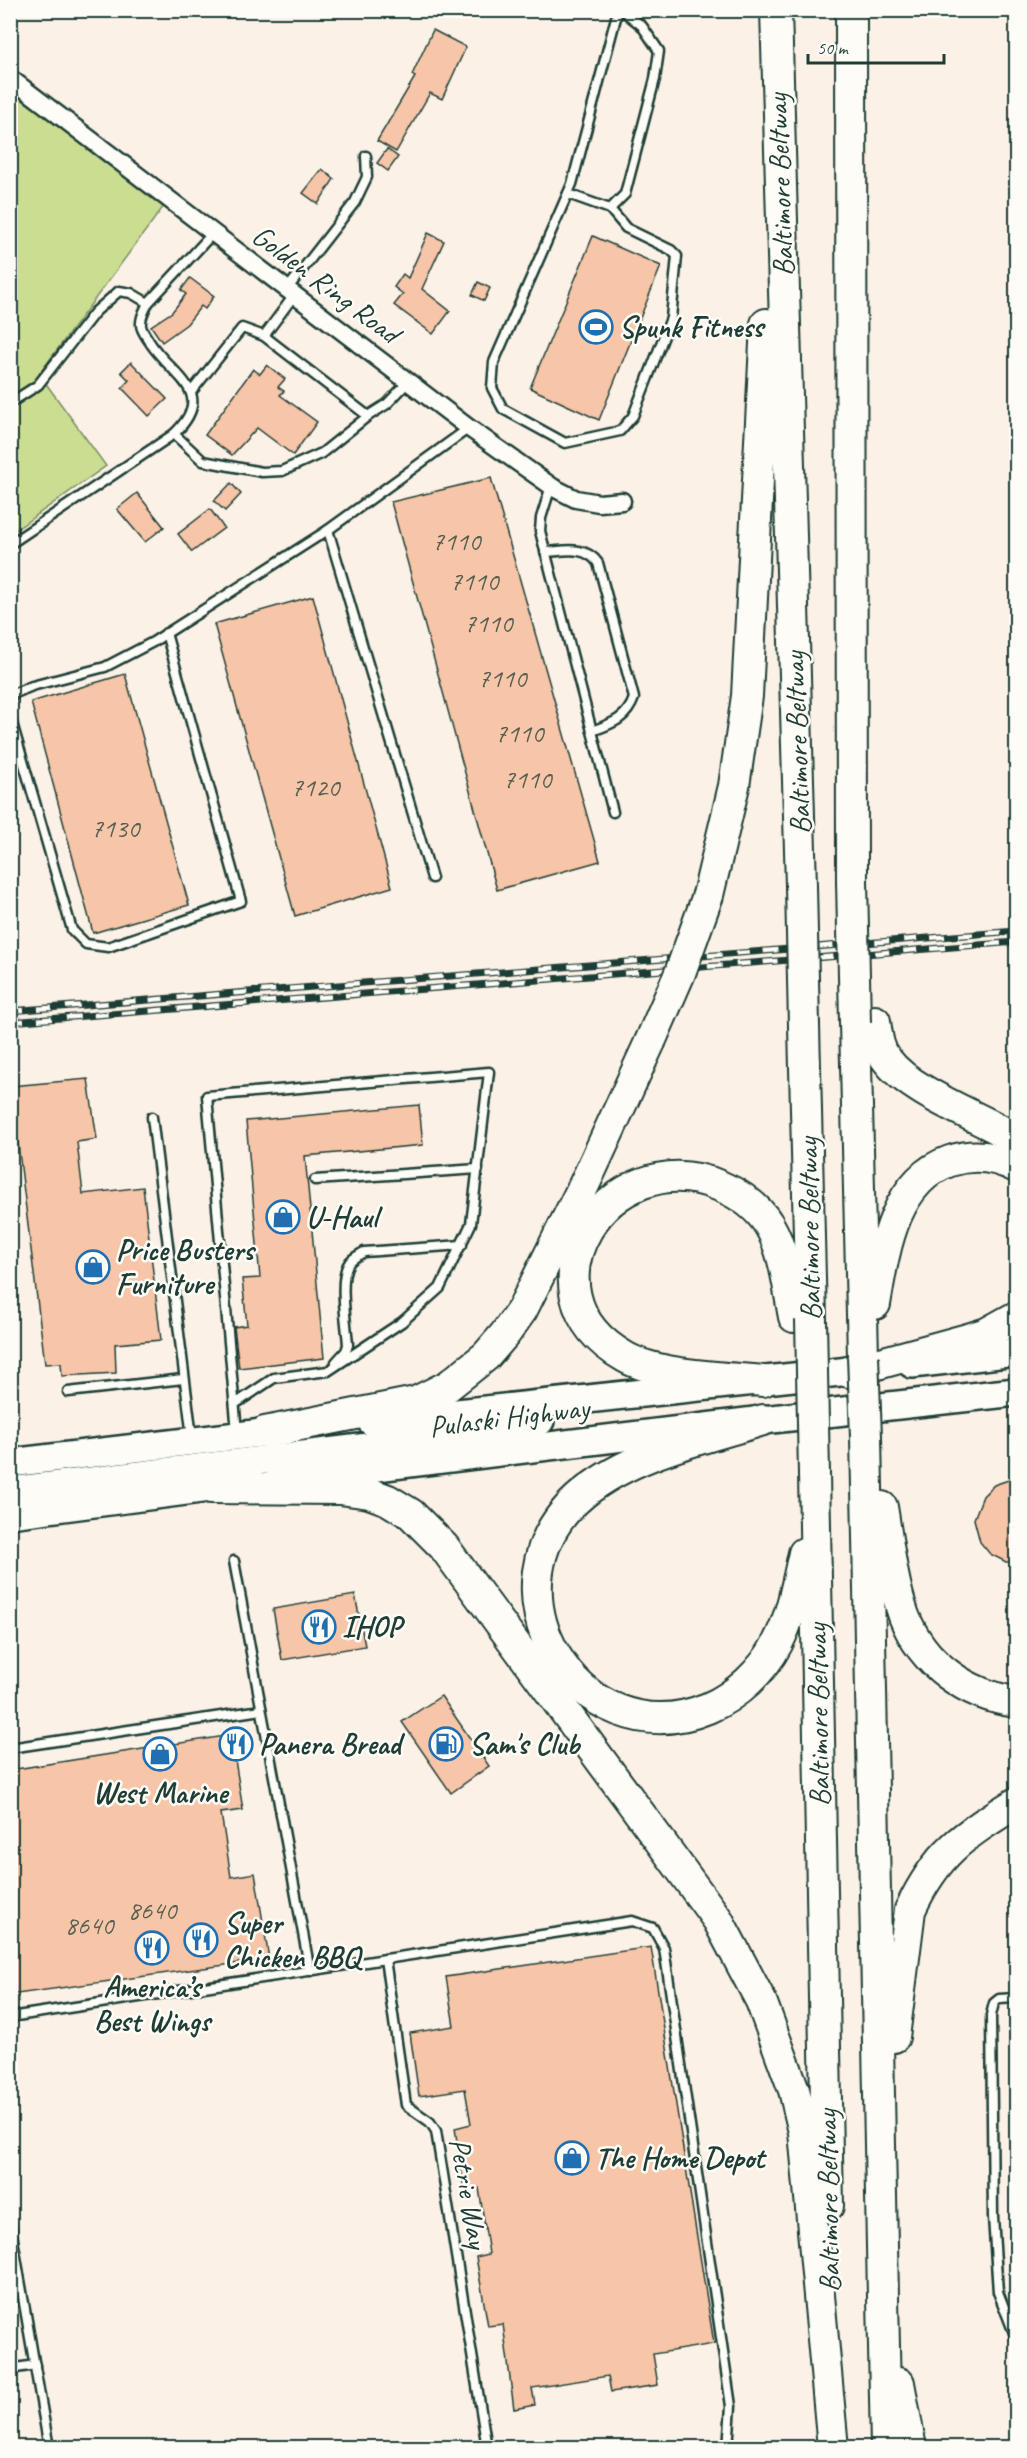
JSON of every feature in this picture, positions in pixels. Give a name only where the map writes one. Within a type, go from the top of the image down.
[{"type":"highway","name":"Baltimore Beltway","points":[[776,10],[804,1026],[802,1318],[811,1403],[814,1489],[833,2448]]},
{"type":"highway","name":"Baltimore Beltway","points":[[850,10],[853,832],[865,1022],[868,1312],[855,1364],[869,1455],[886,2448]]},
{"type":"highway","points":[[251,1434],[416,1401],[448,1386],[486,1356],[522,1310],[585,1183],[680,973],[708,895],[734,786],[747,696],[765,360],[777,69]]},
{"type":"highway","points":[[865,1022],[886,1060],[914,1084],[1017,1139]]},
{"type":"highway","points":[[868,1312],[892,1226],[903,1200],[921,1178],[940,1164],[963,1156],[1000,1158],[1017,1167]]},
{"type":"highway","points":[[763,1381],[676,1371],[646,1365],[625,1357],[588,1326],[579,1308],[573,1287],[573,1267],[579,1244],[592,1220],[612,1199],[641,1183],[670,1177],[704,1179],[729,1190],[752,1205],[769,1224],[802,1318]]},
{"type":"highway","points":[[855,1364],[978,1336],[1017,1317]]},
{"type":"highway","name":"Pulaski Highway","points":[[11,1460],[763,1381],[855,1364],[1017,1352]]},
{"type":"highway","name":"Pulaski Highway","points":[[10,1514],[763,1420],[1017,1392]]},
{"type":"highway","points":[[10,1491],[441,1438],[523,1425],[636,1395]]},
{"type":"highway","points":[[763,1420],[629,1465],[605,1477],[582,1494],[565,1512],[551,1531],[538,1566],[537,1609],[541,1626],[556,1659],[567,1673],[598,1699],[613,1707],[639,1715],[667,1719],[693,1714],[719,1703],[737,1691],[764,1664],[788,1623],[814,1489]]},
{"type":"highway","points":[[869,1455],[898,1592],[905,1617],[917,1641],[938,1666],[962,1685],[995,1699],[1017,1702]]},
{"type":"highway","points":[[211,1488],[340,1489],[369,1493],[411,1514],[444,1547],[718,1920],[761,2001],[794,2090],[804,2132],[833,2448]]},
{"type":"highway","points":[[880,2174],[899,1988],[910,1910],[930,1872],[944,1855],[963,1838],[1017,1803]]},
{"type":"highway","points":[[882,2296],[911,2448]]},
{"type":"street","name":"Golden Ring Road","points":[[10,78],[469,428],[551,486],[576,499],[598,503],[622,501]]},
{"type":"lane","points":[[568,194],[610,208],[626,228],[671,250],[677,256],[671,318],[633,416],[620,430],[565,443],[503,409],[492,388],[494,362],[568,194],[620,10],[642,26],[659,51],[655,79],[625,194],[610,208]]},
{"type":"lane","points":[[264,336],[291,291],[355,202],[367,177],[366,156]]},
{"type":"lane","points":[[10,544],[183,426],[193,409],[192,391],[181,375],[153,348],[141,327],[141,317],[148,303],[214,232]]},
{"type":"lane","points":[[10,403],[28,392],[46,375],[108,298],[119,291],[131,293],[148,303]]},
{"type":"lane","points":[[192,391],[242,328],[264,336],[368,416]]},
{"type":"lane","points":[[174,434],[203,461],[262,472],[282,471],[322,453],[368,416],[387,404],[409,381]]},
{"type":"lane","points":[[10,701],[13,694],[32,686],[105,667],[166,633],[328,530],[469,428]]},
{"type":"lane","points":[[551,486],[541,518],[540,531],[613,812]]},
{"type":"lane","points":[[328,530],[432,878]]},
{"type":"lane","points":[[545,552],[579,549],[592,555],[598,563],[634,698],[630,711],[616,722],[592,730]]},
{"type":"lane","points":[[10,716],[72,930],[86,944],[108,947],[241,901],[166,633]]},
{"type":"lane","points":[[235,1404],[274,1378],[328,1371],[402,1322],[440,1288],[471,1224],[489,1072],[207,1096],[235,1404],[251,1434]]},
{"type":"lane","points":[[152,1117],[192,1441]]},
{"type":"lane","points":[[315,1180],[478,1169]]},
{"type":"lane","points":[[328,1371],[346,1351],[348,1345],[344,1276],[347,1264],[364,1252],[462,1245]]},
{"type":"lane","points":[[68,1392],[183,1379]]},
{"type":"lane","points":[[234,1561],[310,1971]]},
{"type":"lane","points":[[10,1749],[261,1710]]},
{"type":"lane","points":[[10,2017],[632,1921],[653,1928],[664,1948],[731,2406],[728,2448]]},
{"type":"lane","name":"Petrie Way","points":[[386,1959],[406,2105],[430,2122],[436,2131],[487,2448]]},
{"type":"lane","points":[[1017,1998],[999,2000],[994,2003],[991,2015],[993,2217],[998,2292],[1017,2344]]},
{"type":"lane","points":[[10,2222],[49,2448]]},
{"type":"lane","points":[[10,2369],[35,2365]]},
{"type":"green space","points":[[13,88],[164,206],[39,374],[106,466],[11,533],[10,90]]},
{"type":"building","points":[[433,30],[466,47],[442,99],[430,93],[396,152],[377,141],[415,77],[412,75]]},
{"type":"building","points":[[387,149],[398,157],[388,171],[377,163]]},
{"type":"building","points":[[322,169],[334,179],[318,204],[303,193]]},
{"type":"building","points":[[428,233],[444,241],[422,289],[450,311],[433,334],[394,305],[403,294],[394,287],[403,274],[408,278]]},
{"type":"building","name":"Spunk Fitness","points":[[593,236],[661,266],[599,420],[530,388]]},
{"type":"building","points":[[190,278],[214,296],[205,309],[201,306],[187,324],[162,342],[151,326],[172,312],[186,294],[181,290]]},
{"type":"building","points":[[478,282],[490,288],[484,301],[472,295]]},
{"type":"building","points":[[131,362],[167,399],[149,416],[122,388],[129,380],[121,372]]},
{"type":"building","points":[[267,365],[285,379],[278,387],[284,391],[280,395],[317,422],[293,455],[257,428],[232,455],[205,435],[253,369],[260,374]]},
{"type":"building","points":[[491,478],[600,861],[497,890],[391,502]]},
{"type":"building","points":[[231,483],[241,494],[225,511],[214,501]]},
{"type":"building","points":[[137,493],[164,527],[145,542],[117,509]]},
{"type":"building","points":[[210,509],[224,528],[192,552],[178,534]]},
{"type":"building","points":[[313,596],[392,887],[295,916],[214,624]]},
{"type":"building","points":[[125,674],[189,905],[93,933],[31,702]]},
{"type":"building","name":"Price Busters Furniture","points":[[88,1079],[97,1139],[77,1142],[83,1194],[143,1187],[161,1340],[115,1344],[116,1373],[62,1376],[61,1363],[45,1364],[11,1086]]},
{"type":"building","name":"U-Haul","points":[[419,1105],[423,1145],[305,1156],[324,1358],[239,1368],[234,1327],[247,1325],[242,1279],[260,1278],[246,1121]]},
{"type":"building","points":[[1017,1477],[1017,1562],[1006,1562],[990,1554],[980,1542],[974,1519],[983,1496],[994,1485]]},
{"type":"building","name":"IHOP","points":[[355,1595],[365,1646],[282,1660],[273,1609]]},
{"type":"building","name":"Sam's Club","points":[[441,1696],[489,1766],[451,1793],[402,1722]]},
{"type":"building","points":[[231,1735],[243,1810],[221,1813],[231,1877],[255,1873],[269,1959],[10,1995],[10,1770]]},
{"type":"building","name":"The Home Depot","points":[[651,1947],[714,2344],[653,2354],[658,2385],[611,2392],[608,2376],[532,2388],[535,2405],[514,2409],[503,2324],[488,2326],[476,2257],[489,2254],[479,2188],[464,2190],[455,2128],[471,2124],[465,2089],[419,2096],[410,2033],[454,2026],[446,1977]]},
{"type":"railway","points":[[10,1011],[1016,931]]},
{"type":"railway","points":[[10,1022],[1016,942]]},
{"type":"place","name":"Spunk Fitness","points":[[596,327]]},
{"type":"place","name":"U-Haul","points":[[283,1217]]},
{"type":"place","name":"Price Busters Furniture","points":[[93,1267]]},
{"type":"place","name":"IHOP","points":[[319,1627]]},
{"type":"place","name":"Panera Bread","points":[[236,1744]]},
{"type":"place","name":"Sam's Club","points":[[446,1744]]},
{"type":"place","name":"West Marine","points":[[160,1754]]},
{"type":"place","name":"Super Chicken BBQ","points":[[201,1940]]},
{"type":"place","name":"America’s Best Wings","points":[[152,1948]]},
{"type":"place","name":"The Home Depot","points":[[572,2158]]}]
